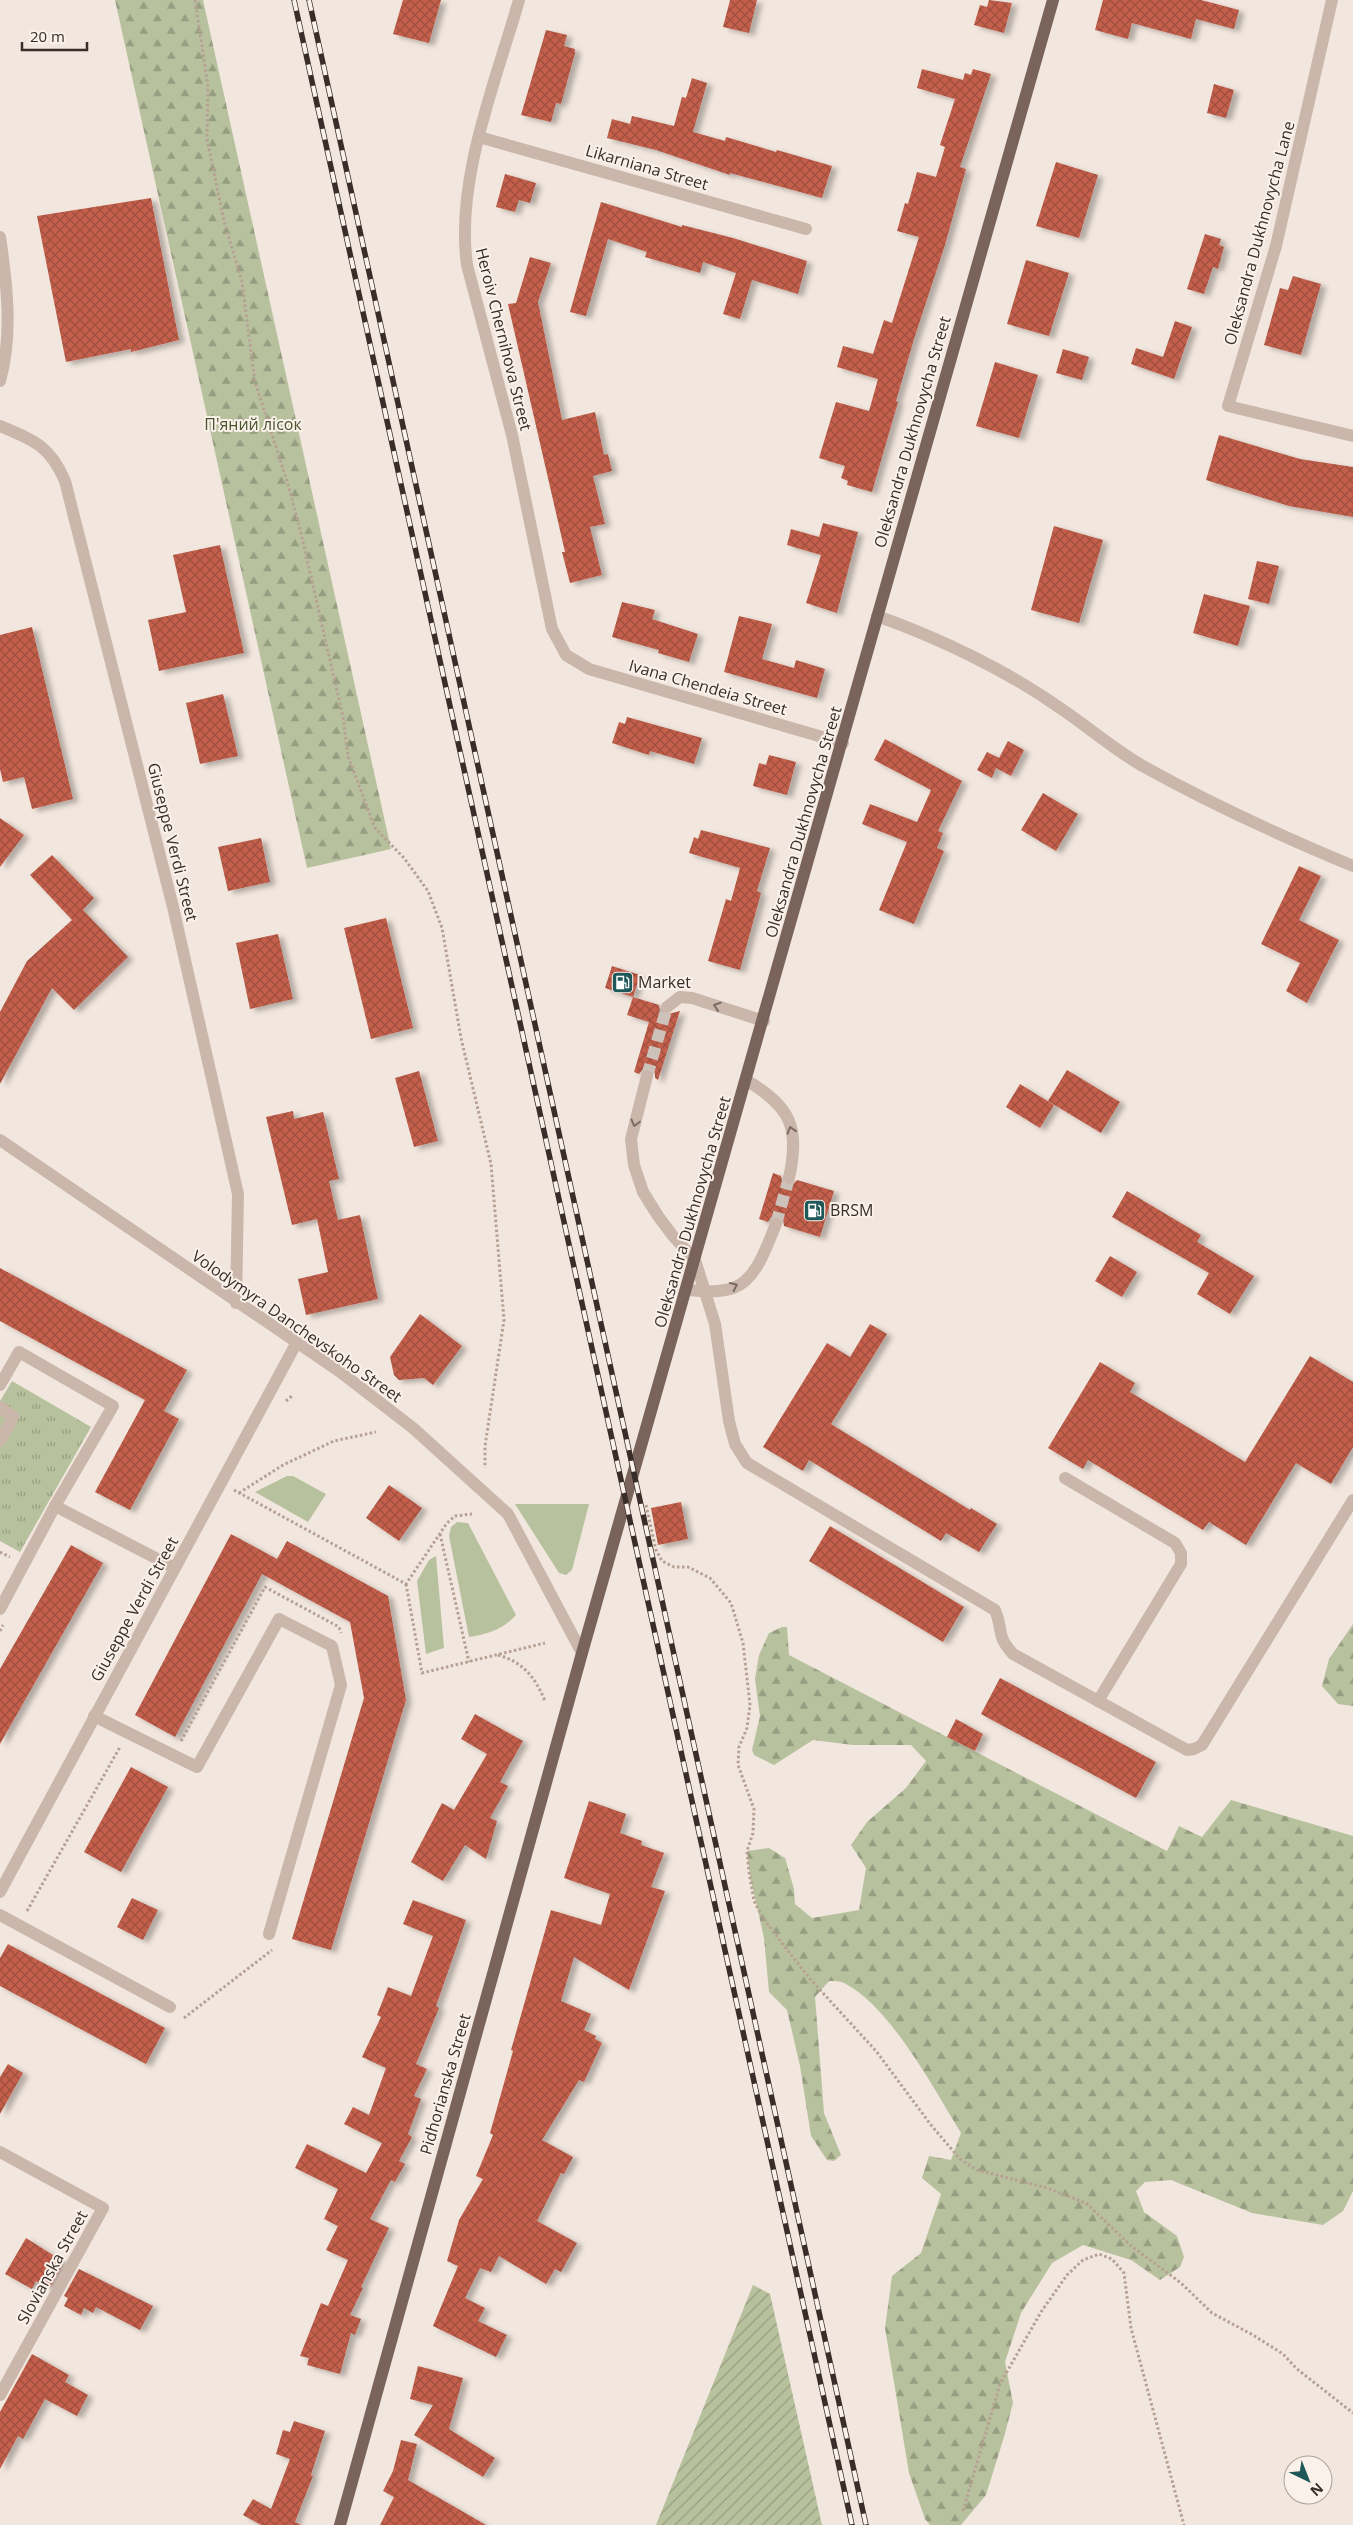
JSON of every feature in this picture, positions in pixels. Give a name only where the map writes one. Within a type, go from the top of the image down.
[{"type":"main road","name":"Oleksandra Dukhnovycha Street","points":[[582,1653],[764,1021],[877,616],[1053,0]]},
{"type":"main road","name":"Pidhorianska Street","points":[[340,2525],[582,1653]]},
{"type":"street","name":"Heroiv Chernihova Street","points":[[520,0],[479,136],[465,200],[463,238],[467,264],[509,426],[552,629],[566,655]]},
{"type":"street","name":"Oleksandra Dukhnovycha Lane","points":[[1332,0],[1276,246],[1228,406],[1353,436]]},
{"type":"street","name":"Likarniana Street","points":[[479,136],[806,229]]},
{"type":"street","points":[[0,237],[7,283],[7,331],[0,381]]},
{"type":"street","name":"Giuseppe Verdi Street","points":[[0,426],[35,440],[46,449],[58,464],[65,481],[173,907],[238,1194],[236,1302]]},
{"type":"street","points":[[877,616],[940,642],[1018,682],[1059,707],[1140,764],[1164,777],[1292,840],[1353,866]]},
{"type":"street","name":"Ivana Chendeia Street","points":[[566,655],[589,669],[843,743]]},
{"type":"street","points":[[667,1007],[680,997],[692,998],[764,1021]]},
{"type":"street","points":[[648,1076],[631,1139],[634,1165],[643,1192],[653,1208],[673,1236],[695,1260],[715,1324],[729,1421],[735,1444],[747,1463],[995,1610],[999,1619],[1001,1638],[1014,1654],[1187,1750],[1194,1750],[1202,1745],[1353,1500]]},
{"type":"street","points":[[746,1080],[770,1095],[787,1117],[794,1137],[789,1178]]},
{"type":"street","name":"Volodymyra Danchevskoho Street","points":[[0,1140],[342,1373],[413,1428],[508,1514],[582,1653]]},
{"type":"street","points":[[686,1290],[705,1291],[735,1288],[751,1274],[763,1255],[776,1224]]},
{"type":"street","name":"Giuseppe Verdi Street","points":[[0,1892],[297,1342]]},
{"type":"street","points":[[0,1385],[19,1352],[113,1406],[55,1506],[0,1609]]},
{"type":"street","points":[[0,1407],[13,1417],[0,1441]]},
{"type":"street","points":[[1065,1478],[1175,1543],[1181,1553],[1181,1564],[1098,1701]]},
{"type":"street","points":[[55,1506],[175,1568]]},
{"type":"street","points":[[94,1716],[198,1768],[278,1620],[332,1646],[341,1685],[269,1934]]},
{"type":"street","points":[[0,1915],[170,2007]]},
{"type":"street","name":"Slovianska Street","points":[[0,2152],[103,2208],[0,2395]]},
{"type":"path","points":[[195,0],[208,86],[207,139],[224,221],[242,282],[255,382],[288,484],[301,533],[343,717],[348,756],[375,828],[404,858],[428,891],[442,928],[462,1038],[491,1164],[504,1320],[485,1446],[485,1468]]},
{"type":"path","points":[[234,1496],[283,1465],[334,1440],[376,1432]]},
{"type":"path","points":[[230,1488],[406,1584]]},
{"type":"path","points":[[646,1505],[656,1550],[662,1561],[674,1567],[688,1567],[710,1578],[731,1603],[743,1643],[750,1705],[747,1728],[739,1747],[738,1765],[754,1809],[753,1832],[747,1851],[750,1876],[754,1900],[763,1918],[785,1947],[811,1980],[876,2051],[931,2125],[960,2159],[977,2170],[1047,2188],[1086,2203],[1130,2245],[1181,2283],[1212,2313],[1283,2354],[1297,2369],[1353,2413]]},
{"type":"path","points":[[472,1514],[455,1516],[440,1534],[406,1584],[422,1673],[545,1643]]},
{"type":"path","points":[[440,1534],[469,1662]]},
{"type":"path","points":[[497,1655],[508,1658],[528,1670],[537,1683],[545,1701]]},
{"type":"path","points":[[963,2511],[1000,2384],[1041,2312],[1067,2275],[1083,2260],[1099,2254],[1112,2259],[1124,2273],[1131,2328],[1184,2525]]},
{"type":"green space","name":"П'яний лісок","points":[[115,0],[203,0],[391,849],[307,868]]},
{"type":"green space","points":[[12,1381],[91,1427],[20,1552],[0,1541],[0,1401]]},
{"type":"green space","points":[[287,1476],[293,1476],[326,1494],[308,1522],[255,1492]]},
{"type":"green space","points":[[515,1504],[589,1504],[572,1570],[566,1575],[559,1573]]},
{"type":"green space","points":[[457,1522],[468,1523],[516,1615],[506,1624],[495,1630],[469,1637],[449,1536],[451,1527]]},
{"type":"green space","points":[[436,1556],[444,1648],[426,1654],[417,1581],[429,1560]]},
{"type":"green space","points":[[1353,1624],[1353,1706],[1338,1704],[1322,1686],[1329,1659]]},
{"type":"green space","points":[[782,1627],[787,1627],[789,1655],[1167,1851],[1179,1826],[1202,1837],[1231,1800],[1353,1836],[1353,2191],[1343,2211],[1323,2225],[1252,2213],[1171,2180],[1145,2182],[1136,2191],[1144,2212],[1177,2236],[1184,2257],[1180,2267],[1160,2280],[1131,2260],[1083,2245],[1052,2263],[1021,2313],[1005,2362],[1013,2403],[986,2495],[961,2525],[930,2525],[925,2519],[909,2473],[885,2328],[892,2276],[921,2253],[941,2194],[922,2178],[929,2156],[951,2160],[961,2133],[910,2050],[878,2010],[861,1994],[844,1983],[829,1981],[815,1997],[824,2113],[841,2155],[834,2161],[827,2160],[811,2136],[800,2066],[787,2010],[769,1992],[764,1938],[750,1876],[747,1851],[769,1848],[785,1858],[794,1889],[795,1904],[812,1918],[859,1910],[866,1868],[851,1845],[867,1822],[906,1788],[926,1761],[911,1745],[853,1745],[813,1740],[774,1765],[754,1755],[752,1750],[760,1716],[755,1679],[759,1655],[769,1633]]},
{"type":"green space","points":[[753,2285],[770,2294],[822,2525],[656,2525]]},
{"type":"building","points":[[403,0],[441,0],[429,43],[393,34]]},
{"type":"building","points":[[730,0],[757,0],[749,33],[723,27]]},
{"type":"building","points":[[989,0],[1012,3],[1004,33],[974,25],[980,5],[987,7]]},
{"type":"building","points":[[1103,0],[1201,0],[1239,10],[1234,29],[1196,19],[1191,39],[1132,23],[1128,39],[1095,30]]},
{"type":"building","points":[[546,30],[567,35],[564,46],[575,49],[561,104],[556,103],[551,122],[521,115]]},
{"type":"building","points":[[922,69],[963,80],[965,73],[971,75],[973,69],[991,74],[960,167],[966,169],[945,245],[914,339],[872,492],[847,485],[848,481],[841,478],[845,466],[819,458],[836,402],[869,411],[878,379],[837,367],[843,346],[873,354],[884,320],[892,323],[919,237],[897,231],[905,203],[908,204],[917,172],[936,177],[945,147],[940,145],[955,99],[917,88]]},
{"type":"building","points":[[692,78],[707,83],[693,132],[725,141],[726,137],[832,166],[822,198],[730,173],[730,175],[656,150],[607,138],[612,119],[630,124],[632,116],[674,126],[682,97],[686,98]]},
{"type":"building","points":[[1214,84],[1234,90],[1226,118],[1207,113]]},
{"type":"building","points":[[1056,162],[1098,175],[1079,238],[1036,226]]},
{"type":"building","points":[[505,174],[536,183],[530,203],[519,200],[515,212],[496,207]]},
{"type":"building","points":[[151,198],[179,340],[131,352],[131,349],[66,362],[37,216]]},
{"type":"building","points":[[601,202],[682,227],[682,225],[733,238],[807,261],[798,294],[752,280],[740,319],[723,314],[736,273],[703,262],[700,273],[645,257],[647,252],[608,239],[586,316],[570,312]]},
{"type":"building","points":[[1205,234],[1221,239],[1219,245],[1224,247],[1218,269],[1213,267],[1204,294],[1187,289]]},
{"type":"building","points":[[530,257],[551,263],[538,302],[562,420],[595,412],[604,455],[608,454],[612,471],[593,476],[605,524],[590,527],[602,575],[570,583],[562,552],[565,552],[508,304],[516,303]]},
{"type":"building","points":[[1026,260],[1069,273],[1049,336],[1007,324]]},
{"type":"building","points":[[1293,276],[1321,284],[1301,355],[1264,345],[1280,288],[1288,290]]},
{"type":"building","points":[[1175,321],[1192,327],[1174,379],[1131,364],[1136,348],[1163,357]]},
{"type":"building","points":[[1063,349],[1089,357],[1082,380],[1056,373]]},
{"type":"building","points":[[995,362],[1038,375],[1019,438],[976,426]]},
{"type":"building","points":[[1219,435],[1300,459],[1353,467],[1353,517],[1289,506],[1206,480]]},
{"type":"building","points":[[823,523],[858,532],[837,613],[806,603],[821,555],[787,545],[791,529],[819,537]]},
{"type":"building","points":[[1054,526],[1103,540],[1079,623],[1031,610]]},
{"type":"building","points":[[220,545],[244,653],[159,671],[148,620],[186,612],[173,555]]},
{"type":"building","points":[[1257,561],[1279,566],[1269,604],[1248,599]]},
{"type":"building","points":[[1204,594],[1250,606],[1238,646],[1193,633]]},
{"type":"building","points":[[622,602],[655,610],[652,619],[698,634],[689,662],[658,653],[659,650],[612,637]]},
{"type":"building","points":[[739,616],[772,624],[762,659],[794,668],[796,660],[825,669],[817,698],[724,672]]},
{"type":"building","points":[[32,627],[73,799],[32,809],[24,777],[3,782],[0,769],[0,635]]},
{"type":"building","points":[[223,694],[238,756],[200,764],[186,703]]},
{"type":"building","points":[[627,717],[702,738],[694,764],[650,751],[649,755],[612,743],[619,722],[625,724]]},
{"type":"building","points":[[885,739],[962,781],[938,831],[943,833],[937,848],[944,851],[914,924],[879,910],[907,842],[862,824],[870,804],[917,822],[931,790],[874,760]]},
{"type":"building","points":[[1008,741],[1024,750],[1011,776],[996,768],[992,778],[977,770],[987,752],[999,758]]},
{"type":"building","points":[[769,755],[796,762],[787,795],[753,786],[759,763],[766,765]]},
{"type":"building","points":[[1043,793],[1078,814],[1056,851],[1021,830]]},
{"type":"building","points":[[0,818],[24,835],[0,867]]},
{"type":"building","points":[[701,830],[770,848],[757,891],[761,893],[740,970],[708,961],[726,899],[731,901],[740,868],[689,853],[694,837],[698,839]]},
{"type":"building","points":[[261,838],[270,882],[228,891],[218,847]]},
{"type":"building","points":[[52,855],[94,898],[83,910],[128,957],[74,1010],[52,988],[0,1084],[0,1012],[27,961],[72,920],[30,875]]},
{"type":"building","points":[[1299,866],[1321,876],[1299,920],[1339,940],[1307,1003],[1286,991],[1300,963],[1261,944]]},
{"type":"building","points":[[386,918],[413,1028],[371,1039],[344,928]]},
{"type":"building","points":[[278,934],[293,999],[250,1009],[236,943]]},
{"type":"building","name":"Market","points":[[612,966],[640,975],[633,997],[605,988]]},
{"type":"building","points":[[633,997],[659,1005],[660,1012],[664,1015],[680,1011],[658,1080],[655,1078],[655,1073],[649,1068],[644,1068],[639,1074],[634,1072],[649,1022],[627,1015]]},
{"type":"building","points":[[1067,1070],[1120,1102],[1101,1133],[1048,1101]]},
{"type":"building","points":[[419,1071],[438,1141],[414,1147],[395,1078]]},
{"type":"building","points":[[1020,1084],[1054,1105],[1040,1128],[1006,1107]]},
{"type":"building","points":[[293,1111],[294,1119],[323,1112],[339,1179],[329,1181],[338,1220],[360,1215],[378,1299],[306,1315],[298,1279],[328,1272],[317,1219],[292,1225],[266,1117]]},
{"type":"building","points":[[773,1173],[781,1176],[782,1181],[787,1186],[792,1185],[797,1180],[834,1191],[820,1237],[784,1226],[783,1219],[779,1216],[771,1217],[768,1222],[759,1219]]},
{"type":"building","points":[[1127,1191],[1201,1235],[1197,1242],[1254,1276],[1230,1314],[1197,1294],[1209,1273],[1112,1217]]},
{"type":"building","points":[[1110,1256],[1137,1272],[1122,1297],[1095,1281]]},
{"type":"building","points":[[0,1268],[187,1370],[164,1411],[179,1419],[130,1510],[95,1492],[145,1400],[0,1321]]},
{"type":"building","points":[[420,1314],[462,1346],[433,1385],[424,1378],[399,1380],[394,1375],[390,1357]]},
{"type":"building","points":[[870,1324],[887,1334],[831,1424],[970,1510],[971,1508],[997,1524],[979,1552],[946,1533],[941,1541],[809,1460],[803,1471],[763,1447],[827,1343],[850,1357]]},
{"type":"building","points":[[1310,1356],[1353,1382],[1353,1447],[1331,1484],[1296,1463],[1246,1545],[1209,1522],[1203,1530],[1088,1460],[1083,1469],[1048,1448],[1100,1362],[1135,1383],[1130,1392],[1245,1462]]},
{"type":"building","points":[[389,1485],[422,1508],[399,1541],[366,1518]]},
{"type":"building","points":[[681,1502],[688,1539],[658,1545],[651,1508]]},
{"type":"building","points":[[830,1526],[964,1607],[943,1642],[809,1561]]},
{"type":"building","points":[[231,1534],[277,1559],[287,1541],[388,1596],[406,1700],[331,1950],[292,1939],[364,1698],[350,1622],[262,1574],[175,1737],[135,1715]]},
{"type":"building","points":[[71,1545],[103,1563],[0,1744],[0,1669]]},
{"type":"building","points":[[1000,1678],[1156,1762],[1136,1798],[981,1714]]},
{"type":"building","points":[[475,1714],[523,1741],[500,1782],[508,1786],[490,1818],[497,1821],[486,1859],[465,1845],[443,1881],[411,1862],[442,1803],[454,1810],[487,1754],[461,1739]]},
{"type":"building","points":[[956,1719],[983,1734],[975,1751],[947,1737]]},
{"type":"building","points":[[131,1767],[168,1787],[121,1872],[84,1852]]},
{"type":"building","points":[[589,1801],[626,1814],[620,1833],[642,1841],[641,1845],[664,1853],[651,1887],[665,1891],[629,1990],[574,1957],[561,2001],[591,2014],[584,2030],[596,2036],[595,2039],[602,2043],[584,2082],[579,2080],[542,2140],[573,2157],[564,2174],[561,2173],[537,2221],[577,2243],[561,2272],[555,2269],[546,2284],[499,2256],[491,2272],[480,2268],[465,2298],[485,2308],[478,2321],[507,2335],[496,2357],[433,2326],[458,2266],[447,2261],[459,2220],[483,2179],[476,2176],[493,2135],[490,2133],[513,2051],[511,2050],[551,1910],[601,1925],[610,1894],[564,1878]]},
{"type":"building","points":[[132,1898],[158,1910],[143,1940],[117,1927]]},
{"type":"building","points":[[413,1900],[466,1920],[436,2006],[439,2008],[416,2064],[427,2069],[414,2096],[421,2099],[408,2134],[412,2137],[399,2161],[405,2164],[395,2182],[391,2180],[370,2219],[389,2228],[350,2315],[361,2319],[355,2335],[351,2333],[340,2374],[307,2365],[309,2358],[300,2356],[321,2303],[328,2306],[348,2260],[326,2250],[338,2226],[324,2219],[338,2189],[295,2168],[307,2144],[366,2173],[382,2143],[344,2124],[353,2107],[369,2115],[386,2068],[362,2057],[381,2017],[377,2015],[388,1987],[411,1996],[433,1936],[403,1924]]},
{"type":"building","points":[[8,1944],[165,2028],[146,2064],[0,1986],[0,1958]]},
{"type":"building","points":[[8,2064],[23,2073],[0,2114],[0,2077]]},
{"type":"building","points":[[26,2238],[64,2262],[50,2288],[36,2281],[32,2289],[5,2274]]},
{"type":"building","points":[[79,2269],[153,2306],[140,2330],[96,2307],[93,2313],[84,2308],[81,2315],[64,2306],[68,2298],[64,2296]]},
{"type":"building","points":[[32,2354],[69,2375],[65,2382],[88,2395],[77,2416],[45,2399],[23,2439],[18,2436],[0,2469],[0,2412]]},
{"type":"building","points":[[418,2366],[463,2378],[449,2429],[495,2458],[483,2477],[414,2435],[433,2405],[410,2399]]},
{"type":"building","points":[[294,2421],[325,2431],[311,2475],[313,2476],[295,2522],[301,2525],[261,2525],[243,2515],[253,2499],[271,2509],[290,2459],[276,2454],[283,2430],[290,2432]]},
{"type":"building","points":[[401,2440],[417,2444],[408,2480],[486,2525],[380,2525],[394,2497],[383,2491],[393,2471]]},
{"type":"tunnel","points":[[647,1076],[667,1007]]},
{"type":"tunnel","points":[[776,1224],[789,1178]]},
{"type":"railway","points":[[294,0],[852,2525]]},
{"type":"railway","points":[[309,0],[866,2525]]},
{"type":"place","name":"Market","points":[[622,982]]},
{"type":"place","name":"BRSM","points":[[814,1210]]}]
